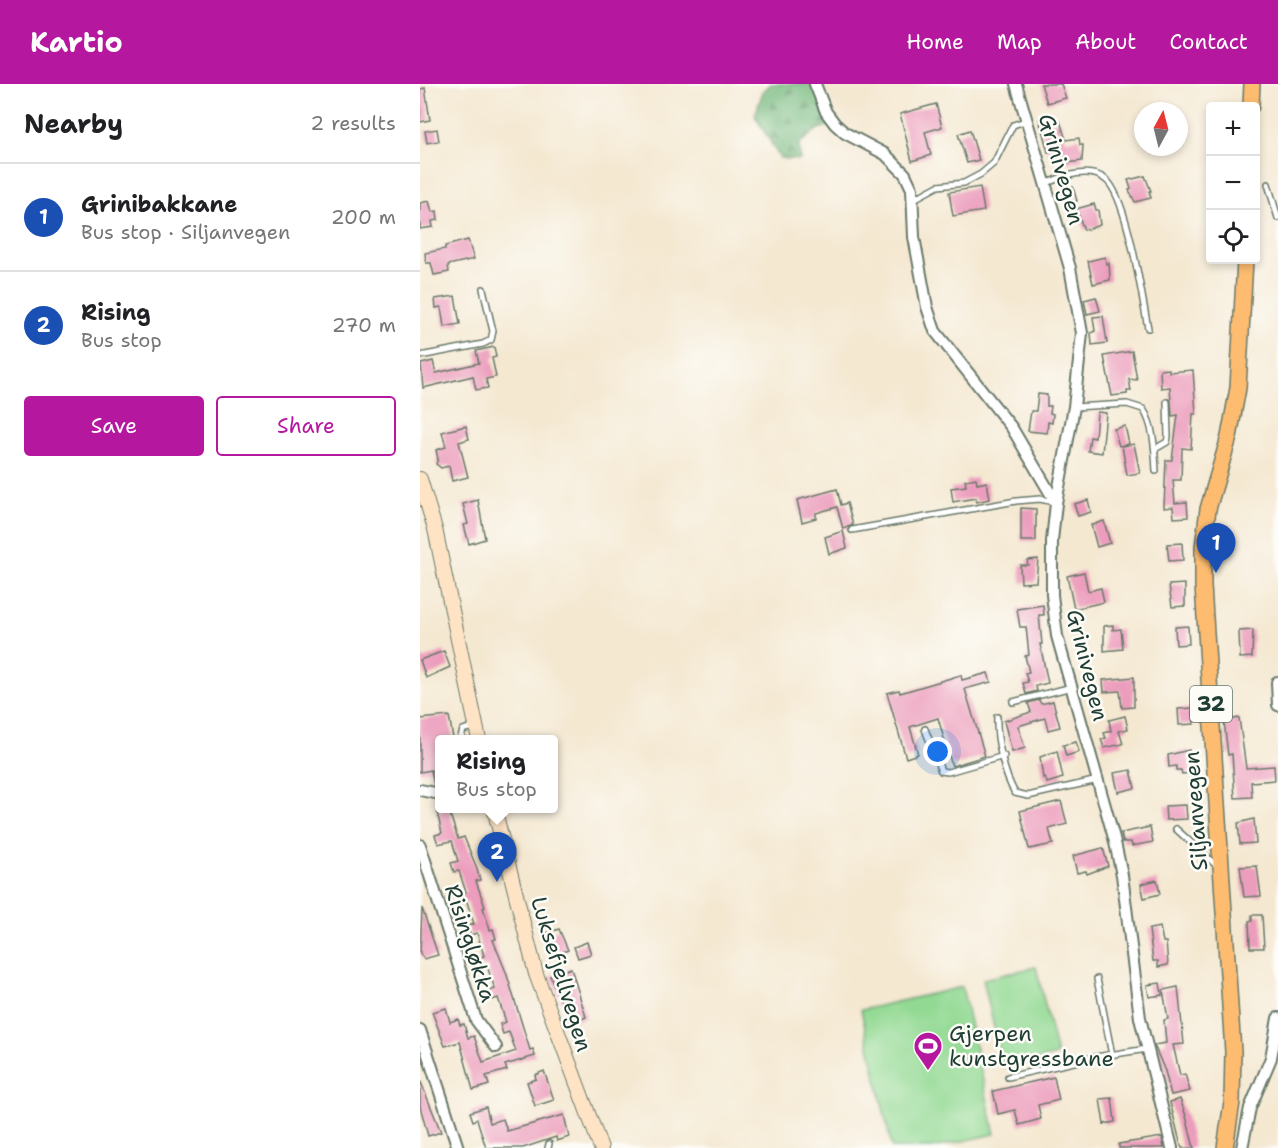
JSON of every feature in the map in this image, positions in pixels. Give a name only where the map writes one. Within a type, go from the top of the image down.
[{"type":"main road","points":[[1251,102],[1252,84]]},
{"type":"main road","name":"Siljanvegen","points":[[1225,1148],[1232,1102],[1233,1052],[1204,597],[1203,547],[1208,509],[1229,437],[1238,388],[1245,264]]},
{"type":"main road","points":[[420,479],[435,529],[478,735]]},
{"type":"main road","name":"Luksefjellvegen","points":[[495,813],[536,974],[601,1148]]},
{"type":"street","points":[[815,84],[826,112],[835,124],[895,162],[905,174],[914,199],[914,237],[927,307],[935,331],[1012,428],[1056,503]]},
{"type":"street","name":"Grinivegen","points":[[1016,84],[1047,183],[1070,268],[1082,333],[1074,406],[1056,503],[1052,541],[1052,595],[1057,636],[1122,875],[1146,1049],[1172,1148]]},
{"type":"street","points":[[1278,682],[1278,705]]},
{"type":"street","points":[[420,790],[435,793]]},
{"type":"street","name":"Risingløkka","points":[[420,845],[476,1020],[496,1047]]},
{"type":"street","points":[[1242,1148],[1250,1108],[1271,1058],[1278,1018]]},
{"type":"street","points":[[420,1030],[458,1148]]},
{"type":"lane","points":[[914,199],[938,186],[964,183],[981,174],[994,163],[1013,125],[1028,120]]},
{"type":"lane","points":[[1047,183],[1063,177],[1092,174],[1105,179],[1113,187],[1123,213],[1148,328]]},
{"type":"lane","points":[[1268,184],[1278,218]]},
{"type":"lane","points":[[420,356],[483,344],[491,340],[493,331],[483,289]]},
{"type":"lane","points":[[1155,449],[1167,442],[1167,402]]},
{"type":"lane","points":[[1074,406],[1127,404],[1139,406],[1148,419],[1155,449],[1156,471]]},
{"type":"lane","points":[[852,530],[1016,501],[1040,499],[1056,503]]},
{"type":"lane","points":[[1013,702],[1072,687]]},
{"type":"lane","points":[[997,717],[1011,786],[1021,795],[1047,793],[1098,780]]},
{"type":"lane","points":[[462,735],[463,730],[476,725]]},
{"type":"lane","points":[[925,729],[941,771],[948,772],[1004,756]]},
{"type":"lane","points":[[1176,829],[1221,869]]},
{"type":"lane","points":[[1097,979],[1112,1054]]},
{"type":"lane","points":[[1008,1077],[1112,1054],[1146,1049]]},
{"type":"green space","points":[[771,84],[822,84],[818,90],[835,124],[818,129],[799,144],[800,160],[780,158],[755,116],[763,91]]},
{"type":"green space","points":[[1036,967],[1057,1055],[1003,1067],[983,979]]},
{"type":"green space","name":"Gjerpen kunstgressbane","points":[[962,987],[995,1134],[932,1148],[892,1148],[861,1010]]},
{"type":"building","points":[[1041,84],[1061,84],[1066,98],[1047,103]]},
{"type":"building","points":[[425,88],[430,120],[420,122],[420,89]]},
{"type":"building","points":[[936,104],[942,127],[925,132],[931,155],[912,161],[900,114]]},
{"type":"building","points":[[1051,116],[1053,123],[1060,121],[1066,140],[1079,138],[1080,145],[1083,145],[1082,161],[1066,163],[1061,148],[1048,152],[1039,119]]},
{"type":"building","points":[[437,129],[439,141],[427,143],[425,131]]},
{"type":"building","points":[[970,130],[979,160],[967,163],[958,134]]},
{"type":"building","points":[[1145,176],[1151,191],[1149,191],[1151,198],[1135,202],[1129,190],[1131,189],[1128,180]]},
{"type":"building","points":[[980,187],[984,211],[953,216],[949,192]]},
{"type":"building","points":[[1073,187],[1077,201],[1066,204],[1062,190]]},
{"type":"building","points":[[429,201],[432,212],[437,211],[438,220],[432,221],[433,227],[420,229],[420,203]]},
{"type":"building","points":[[1094,204],[1098,210],[1100,225],[1084,230],[1076,209]]},
{"type":"building","points":[[468,240],[474,259],[448,265],[449,272],[434,275],[431,263],[426,263],[425,253],[445,249],[445,246]]},
{"type":"building","points":[[1105,257],[1106,264],[1109,263],[1110,280],[1093,284],[1088,261]]},
{"type":"building","points":[[455,296],[460,324],[444,327],[441,307],[436,308],[435,299]]},
{"type":"building","points":[[1096,297],[1100,311],[1087,314],[1084,300]]},
{"type":"building","points":[[1103,316],[1107,343],[1092,345],[1091,333],[1095,331],[1093,317]]},
{"type":"building","points":[[494,347],[496,357],[492,358],[496,377],[486,379],[488,388],[476,390],[473,376],[423,388],[421,364],[433,361],[436,373],[479,363],[476,351]]},
{"type":"building","points":[[1132,351],[1137,380],[1129,379],[1131,391],[1127,391],[1127,394],[1112,396],[1104,356]]},
{"type":"building","points":[[1169,369],[1169,372],[1193,370],[1196,414],[1193,414],[1191,449],[1182,448],[1181,480],[1173,480],[1175,503],[1187,502],[1188,517],[1174,518],[1173,507],[1164,508],[1166,460],[1172,460],[1178,415],[1172,416],[1170,387],[1161,388],[1160,370]]},
{"type":"building","points":[[1038,394],[1047,395],[1047,406],[1051,406],[1050,413],[1053,414],[1052,423],[1048,422],[1047,433],[1028,431],[1031,411],[1036,411]]},
{"type":"building","points":[[1097,412],[1106,413],[1102,453],[1088,451],[1090,437],[1095,438]]},
{"type":"building","points":[[466,426],[469,439],[459,442],[468,477],[452,481],[449,466],[441,468],[436,464],[438,459],[436,450],[446,447],[442,432]]},
{"type":"building","points":[[1125,426],[1129,444],[1119,446],[1114,429]]},
{"type":"building","points":[[1134,444],[1140,473],[1127,475],[1122,446]]},
{"type":"building","points":[[976,478],[977,484],[987,482],[990,499],[976,502],[976,498],[953,502],[951,488],[966,486],[965,480]]},
{"type":"building","points":[[837,489],[841,505],[847,503],[853,525],[843,529],[837,507],[816,513],[816,518],[802,522],[797,500]]},
{"type":"building","points":[[478,500],[485,539],[469,544],[464,525],[468,524],[463,504]]},
{"type":"building","points":[[1088,500],[1091,512],[1078,516],[1074,504]]},
{"type":"building","points":[[1021,508],[1036,509],[1036,541],[1021,541]]},
{"type":"building","points":[[1104,521],[1110,543],[1097,547],[1091,525]]},
{"type":"building","points":[[843,531],[847,548],[829,554],[825,537]]},
{"type":"building","points":[[1182,543],[1183,560],[1169,561],[1167,544]]},
{"type":"building","points":[[1038,559],[1036,582],[1021,583],[1020,565],[1028,565],[1027,560]]},
{"type":"building","points":[[1084,572],[1088,591],[1101,588],[1104,602],[1074,609],[1067,576]]},
{"type":"building","points":[[1185,584],[1185,606],[1172,607],[1169,585]]},
{"type":"building","points":[[1043,605],[1044,615],[1039,615],[1042,644],[1040,644],[1048,683],[1036,686],[1037,691],[1026,694],[1023,683],[1028,682],[1025,673],[1029,672],[1025,656],[1029,655],[1026,627],[1020,627],[1017,609]]},
{"type":"building","points":[[1113,625],[1113,630],[1121,629],[1123,649],[1104,651],[1104,626]]},
{"type":"building","points":[[1188,626],[1189,644],[1176,645],[1175,627]]},
{"type":"building","points":[[1253,630],[1252,657],[1240,658],[1239,631]]},
{"type":"building","points":[[444,651],[450,667],[426,678],[420,660]]},
{"type":"building","points":[[988,673],[991,682],[965,689],[985,756],[952,766],[938,718],[910,727],[918,754],[906,758],[887,693],[899,690],[900,693],[961,675],[962,680]]},
{"type":"building","points":[[1134,677],[1134,707],[1122,708],[1120,691],[1104,692],[1103,680]]},
{"type":"building","points":[[1039,700],[1041,704],[1053,701],[1060,727],[1048,730],[1045,718],[1018,726],[1025,748],[1012,752],[1004,721],[1031,712],[1028,703]]},
{"type":"building","points":[[1193,708],[1194,724],[1179,725],[1178,709]]},
{"type":"building","points":[[449,716],[452,735],[435,735],[435,785],[431,770],[420,772],[420,719]]},
{"type":"building","points":[[1125,716],[1128,729],[1119,731],[1123,744],[1104,748],[1101,739],[1106,738],[1104,733],[1111,731],[1109,720]]},
{"type":"building","points":[[1239,718],[1246,768],[1274,766],[1275,780],[1251,782],[1252,797],[1235,798],[1232,754],[1228,755],[1224,721]]},
{"type":"building","points":[[1076,742],[1079,752],[1066,756],[1063,745]]},
{"type":"building","points":[[1189,750],[1191,773],[1182,774],[1181,770],[1176,770],[1176,766],[1169,767],[1168,755]]},
{"type":"building","points":[[1057,751],[1063,778],[1047,783],[1045,777],[1043,778],[1040,757]]},
{"type":"building","points":[[1131,770],[1135,788],[1118,792],[1114,773]]},
{"type":"building","points":[[1061,801],[1067,824],[1049,829],[1053,844],[1029,849],[1020,811]]},
{"type":"building","points":[[1186,805],[1187,819],[1166,820],[1165,806]]},
{"type":"building","points":[[437,813],[450,813],[458,839],[464,837],[476,866],[480,880],[476,881],[485,907],[483,908],[490,930],[493,929],[496,939],[493,940],[506,972],[530,1050],[533,1049],[535,1056],[505,1065],[507,1070],[486,1076],[489,1085],[473,1090],[460,1042],[445,1046],[432,1012],[446,1008],[450,1022],[458,1019],[460,1025],[464,1024],[468,1038],[474,1036],[483,1062],[516,1051],[509,1032],[503,1034],[500,1024],[506,1022],[498,998],[492,1000],[489,991],[495,989],[487,966],[481,967],[478,958],[484,956],[477,933],[470,935],[468,926],[474,924],[467,902],[462,903],[459,894],[466,892],[459,871],[454,872],[451,863],[458,861],[452,841],[438,844],[435,835],[442,833]]},
{"type":"building","points":[[1254,819],[1256,843],[1240,844],[1238,823]]},
{"type":"building","points":[[1150,827],[1153,842],[1132,846],[1131,842],[1123,842],[1121,833]]},
{"type":"building","points":[[1103,848],[1108,866],[1087,874],[1086,871],[1077,873],[1073,856]]},
{"type":"building","points":[[1257,866],[1261,896],[1244,897],[1240,867]]},
{"type":"building","points":[[1157,880],[1160,894],[1144,898],[1141,884]]},
{"type":"building","points":[[422,908],[438,955],[424,959],[420,954]]},
{"type":"building","points":[[1252,915],[1262,915],[1264,948],[1250,948],[1249,921],[1252,921]]},
{"type":"building","points":[[1160,927],[1163,942],[1166,942],[1168,965],[1158,967],[1158,961],[1153,961],[1149,929]]},
{"type":"building","points":[[559,929],[568,950],[555,955],[544,934]]},
{"type":"building","points":[[587,942],[591,954],[578,958],[574,947]]},
{"type":"building","points":[[571,968],[586,1017],[571,1023],[550,976]]},
{"type":"building","points":[[1160,983],[1162,995],[1149,997],[1147,985]]},
{"type":"building","points":[[1178,987],[1184,1044],[1173,1045],[1180,1075],[1185,1074],[1190,1091],[1171,1095],[1165,1071],[1154,1045],[1166,1043],[1164,1020],[1168,1019],[1163,990]]},
{"type":"building","points":[[544,1071],[554,1100],[535,1106],[527,1082],[536,1079],[535,1075]]},
{"type":"building","points":[[1054,1077],[1059,1100],[1038,1105],[1041,1119],[1019,1125],[1015,1110],[998,1114],[993,1091]]},
{"type":"building","points":[[420,1080],[441,1132],[428,1136],[420,1106]]},
{"type":"building","points":[[1112,1098],[1115,1122],[1104,1124],[1100,1099]]},
{"type":"building","points":[[1180,1099],[1194,1148],[1182,1148],[1180,1142],[1170,1102]]},
{"type":"building","points":[[486,1107],[490,1123],[503,1119],[507,1131],[564,1115],[569,1137],[557,1141],[556,1137],[523,1148],[486,1148],[477,1119],[473,1121],[470,1112]]},
{"type":"building","points":[[1162,1137],[1164,1148],[1119,1148],[1119,1144]]},
{"type":"place","name":"Grinibakkane","points":[[1216,573]]},
{"type":"place","name":"Rising","points":[[497,882]]},
{"type":"place","name":"Gjerpen kunstgressbane","points":[[928,1072]]}]
